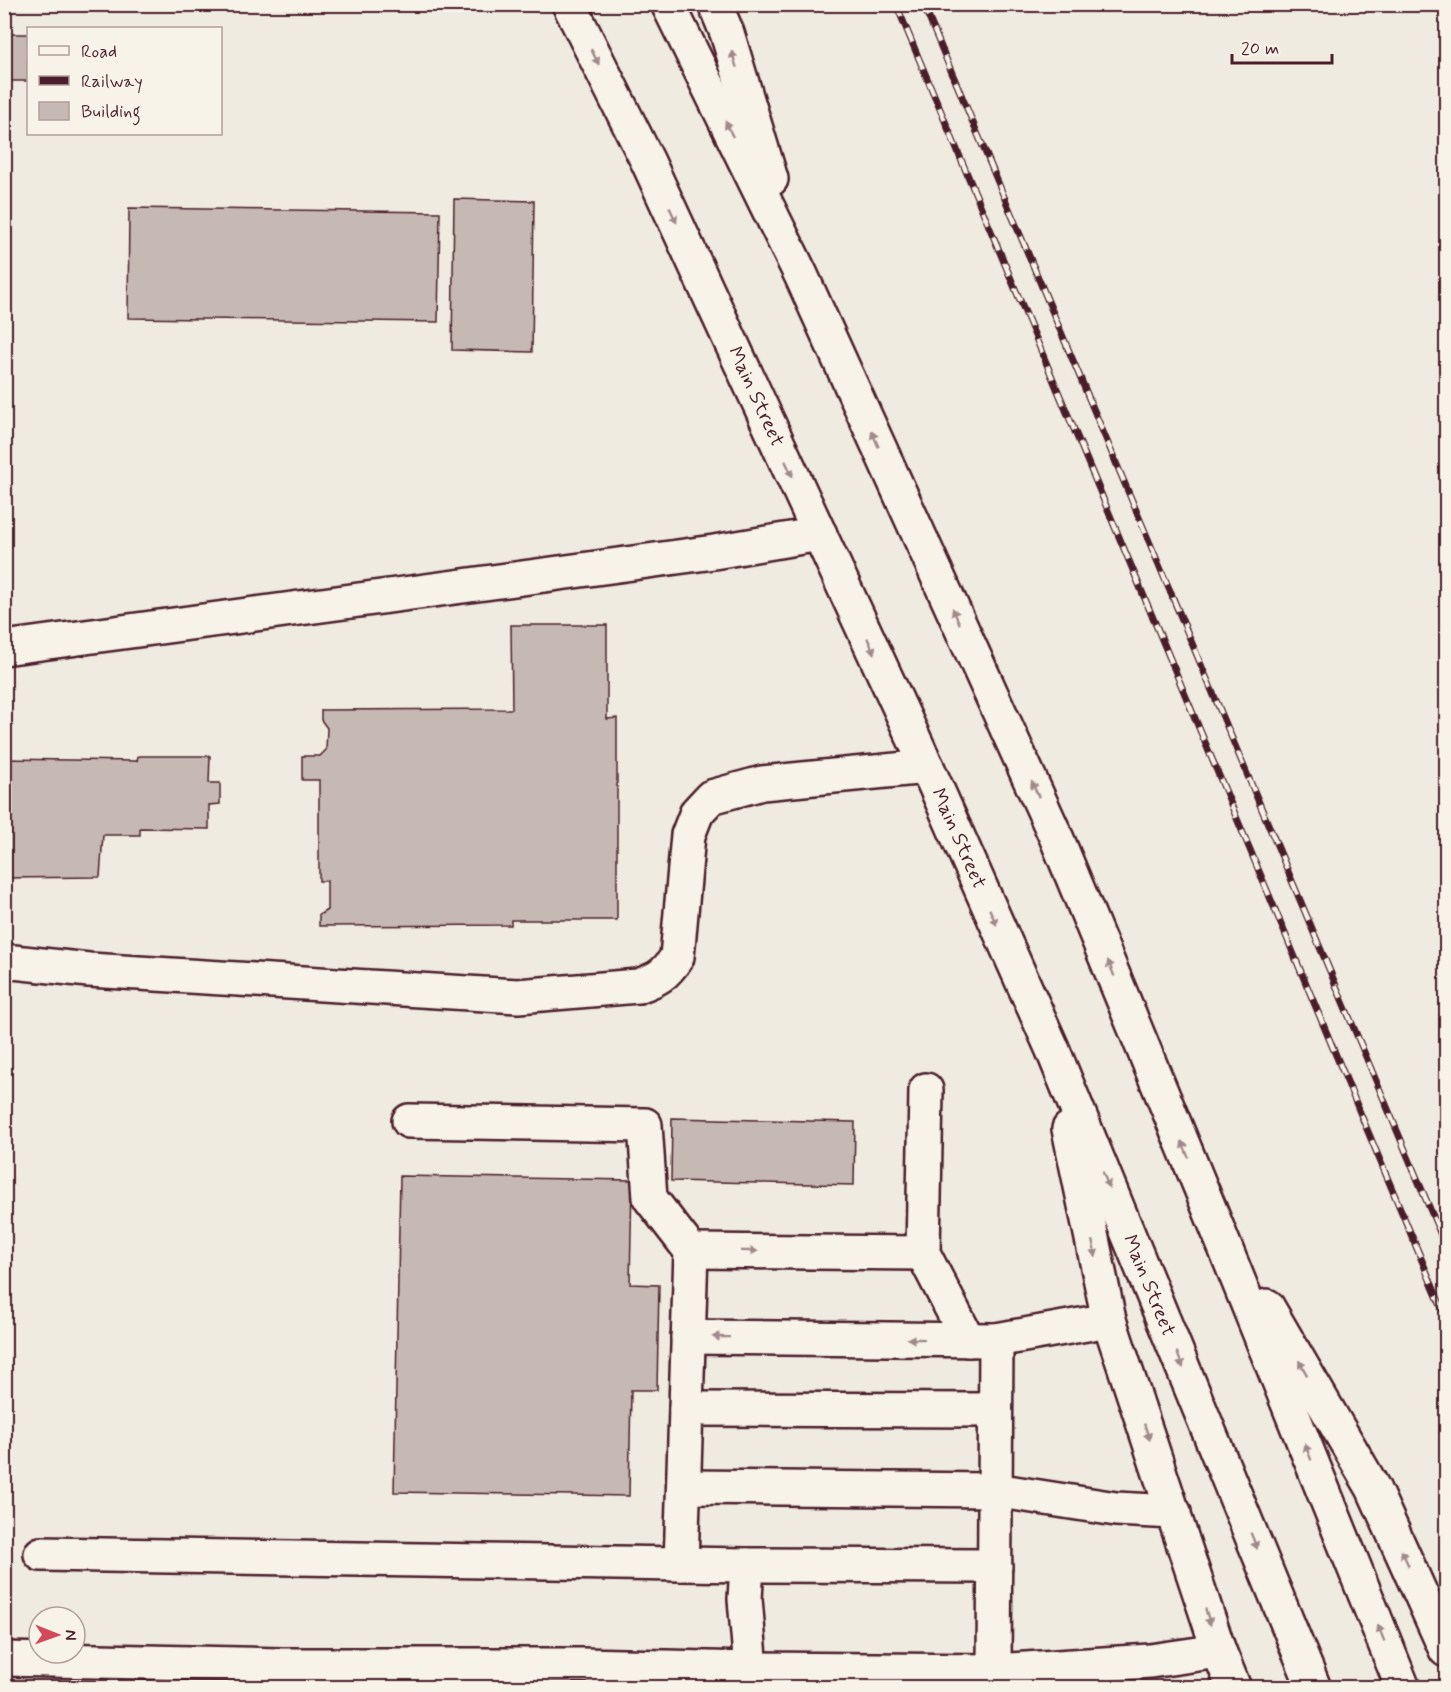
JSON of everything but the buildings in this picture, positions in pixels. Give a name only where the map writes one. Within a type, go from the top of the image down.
[{"type":"main road","name":"Main Street","points":[[568,4],[648,162],[927,767],[1052,1048],[1314,1688]]},
{"type":"main road","points":[[668,4],[801,275],[1057,839],[1403,1688]]},
{"type":"main road","points":[[715,4],[727,33],[801,275]]},
{"type":"main road","points":[[4,648],[714,552],[820,534]]},
{"type":"main road","points":[[4,961],[88,970],[518,996],[638,986],[668,972],[677,957],[688,835],[697,812],[711,797],[762,783],[927,767]]},
{"type":"main road","points":[[1052,1048],[1109,1320],[1219,1651],[1234,1688]]},
{"type":"main road","points":[[926,1089],[923,1253],[982,1340],[995,1410],[994,1671]]},
{"type":"main road","points":[[409,1121],[645,1125],[650,1198],[691,1251],[681,1564]]},
{"type":"main road","points":[[1207,1203],[1372,1488],[1446,1650]]},
{"type":"main road","points":[[691,1251],[923,1253]]},
{"type":"main road","points":[[688,1337],[982,1340],[1109,1320]]},
{"type":"main road","points":[[686,1409],[995,1410]]},
{"type":"main road","points":[[684,1487],[995,1490],[1116,1509],[1174,1512]]},
{"type":"main road","points":[[41,1554],[747,1565],[995,1566]]},
{"type":"main road","points":[[747,1565],[745,1599],[751,1669]]},
{"type":"main road","points":[[4,1659],[283,1676],[586,1676],[751,1669],[994,1671],[1150,1661],[1219,1651]]},
{"type":"railway","points":[[896,4],[1446,1318]]},
{"type":"railway","points":[[923,4],[1446,1247]]}]
